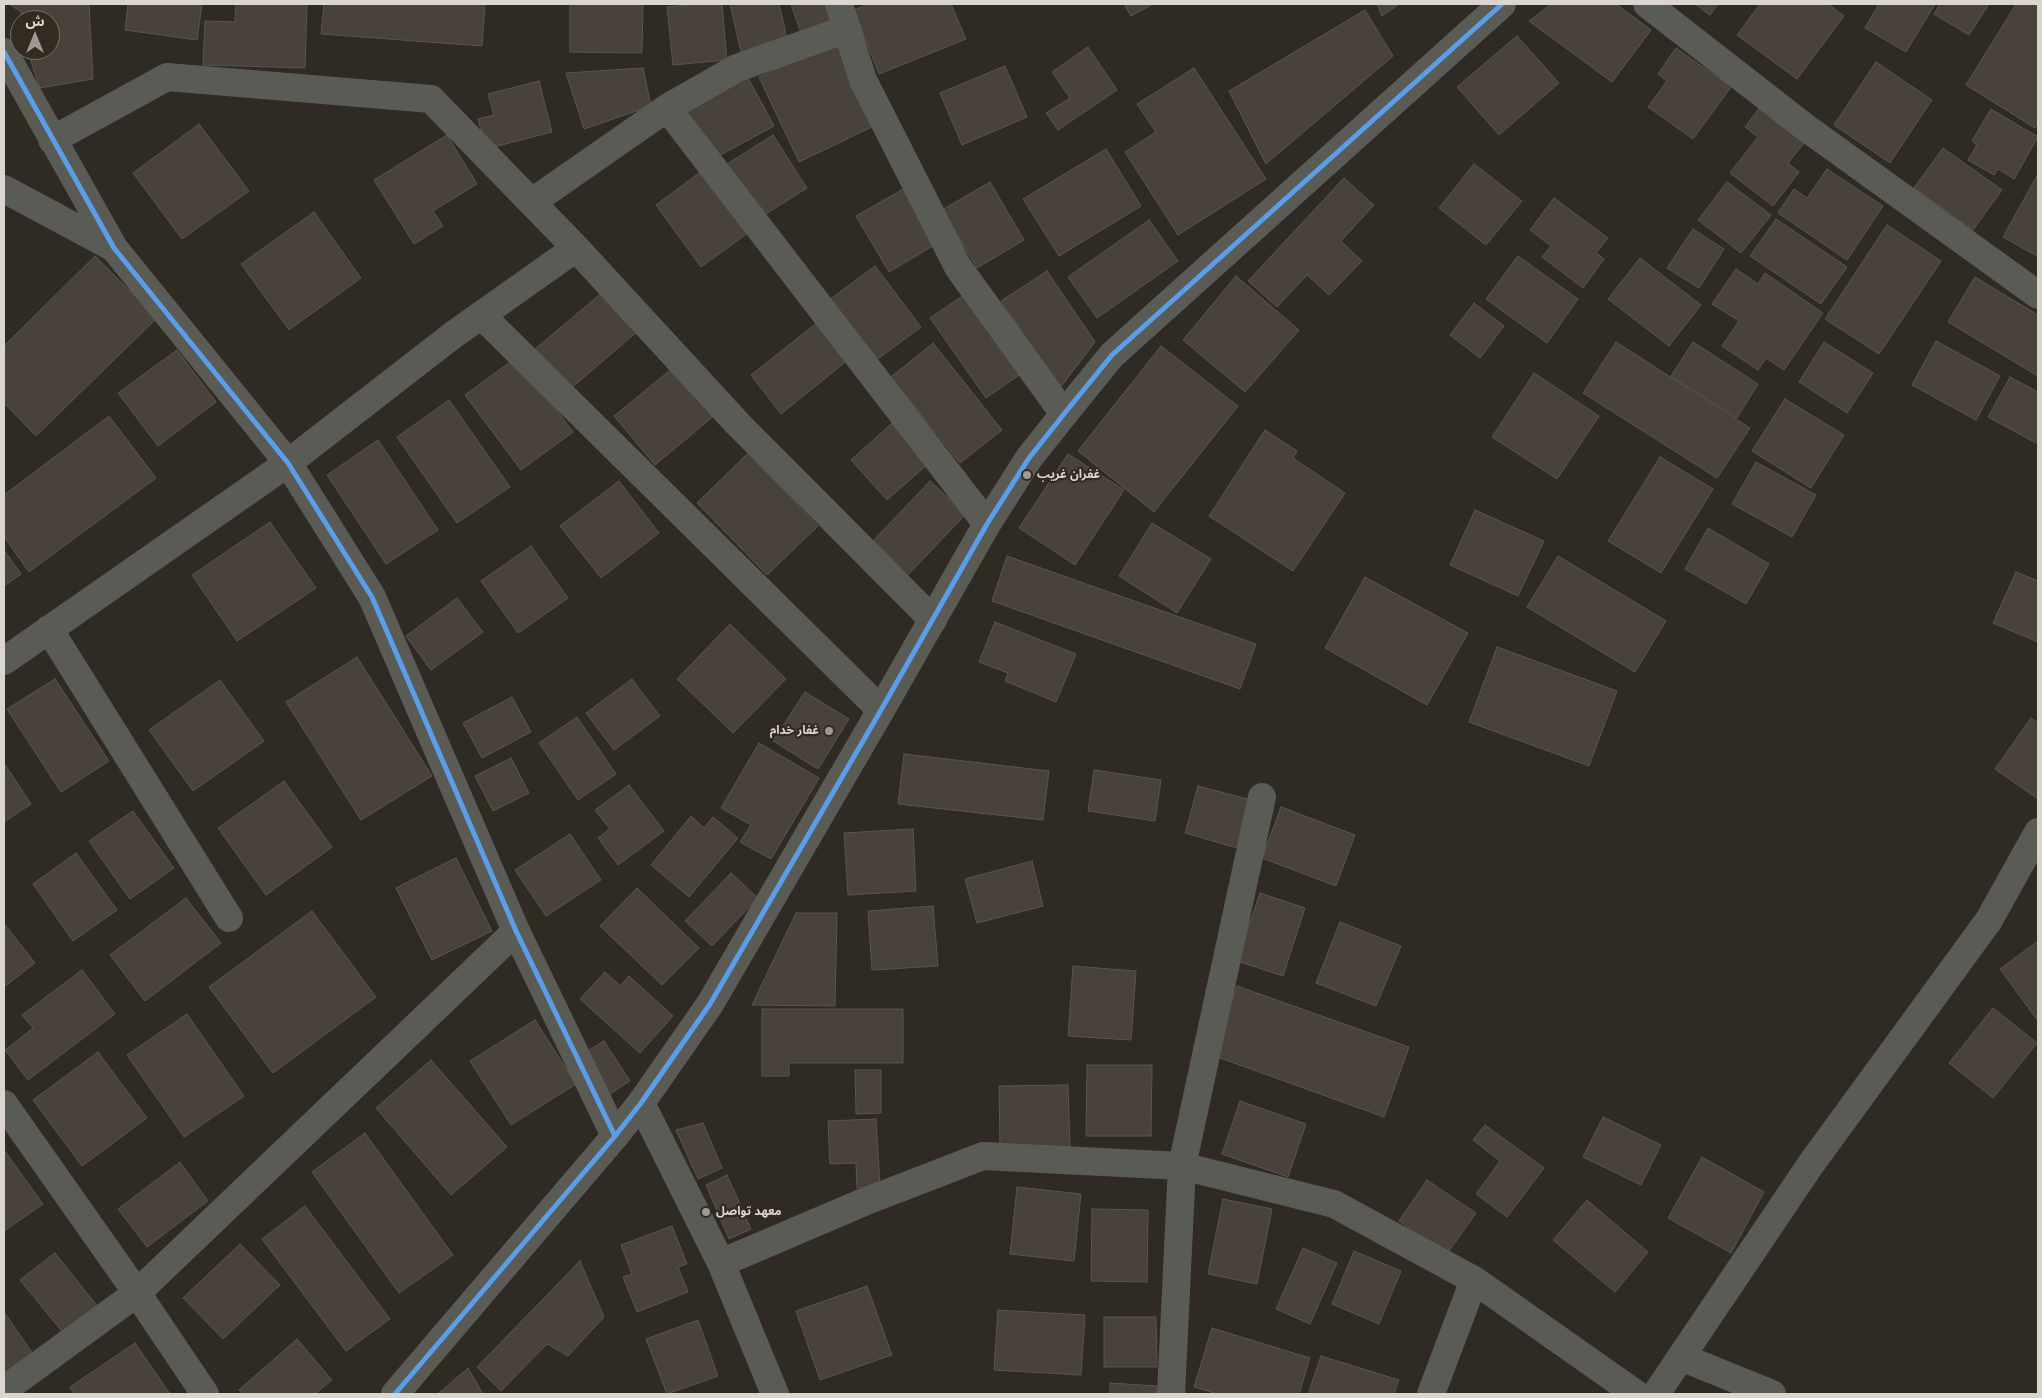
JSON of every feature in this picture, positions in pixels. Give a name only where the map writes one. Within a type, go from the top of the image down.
[{"type":"street","points":[[395,1394],[641,1103],[710,1004],[882,710],[987,524],[1029,458],[1064,414],[1112,355],[1502,4]]},
{"type":"street","points":[[1647,4],[1805,127],[2038,295]]},
{"type":"street","points":[[532,202],[667,108],[737,68],[843,16],[863,80],[958,267],[1064,414]]},
{"type":"street","points":[[4,52],[114,248],[288,463],[372,597],[516,931],[614,1136]]},
{"type":"street","points":[[52,140],[167,77],[431,99],[576,248],[737,423],[933,620]]},
{"type":"street","points":[[667,108],[987,524]]},
{"type":"street","points":[[4,189],[114,248]]},
{"type":"street","points":[[4,661],[288,463],[481,315],[576,248]]},
{"type":"street","points":[[481,315],[882,710]]},
{"type":"street","points":[[49,629],[230,918]]},
{"type":"street","points":[[1171,1394],[1182,1166],[1262,797]]},
{"type":"street","points":[[1656,1394],[1811,1164],[1989,920],[2038,832]]},
{"type":"street","points":[[4,1390],[137,1293],[516,931]]},
{"type":"street","points":[[641,1103],[721,1262],[775,1394]]},
{"type":"street","points":[[4,1104],[137,1293],[205,1394]]},
{"type":"street","points":[[721,1262],[864,1202],[983,1156],[1182,1166],[1334,1204],[1474,1280],[1636,1394]]},
{"type":"street","points":[[1431,1394],[1474,1280]]},
{"type":"street","points":[[1681,1357],[1772,1394]]},
{"type":"building","points":[[9,4],[89,4],[93,79],[40,88],[30,60],[60,60],[60,10],[18,10]]},
{"type":"building","points":[[128,4],[202,4],[197,40],[125,30]]},
{"type":"building","points":[[236,4],[307,4],[305,68],[203,65],[205,21],[235,22]]},
{"type":"building","points":[[324,4],[485,4],[482,46],[321,34]]},
{"type":"building","points":[[570,4],[643,4],[642,53],[570,52]]},
{"type":"building","points":[[722,4],[727,60],[673,65],[667,7]]},
{"type":"building","points":[[730,4],[779,4],[788,42],[741,52]]},
{"type":"building","points":[[791,4],[833,4],[840,24],[802,36]]},
{"type":"building","points":[[869,4],[951,4],[966,39],[879,74],[854,10]]},
{"type":"building","points":[[1124,4],[1153,4],[1131,16]]},
{"type":"building","points":[[1377,4],[1399,4],[1382,16]]},
{"type":"building","points":[[1551,4],[1616,4],[1651,30],[1612,82],[1529,21]]},
{"type":"building","points":[[1695,4],[1718,4],[1710,15]]},
{"type":"building","points":[[1760,4],[1828,4],[1844,16],[1797,79],[1737,35]]},
{"type":"building","points":[[1879,4],[1935,4],[1906,52],[1865,28]]},
{"type":"building","points":[[1940,4],[1989,4],[1969,35],[1934,14]]},
{"type":"building","points":[[2016,4],[2034,4],[2038,7],[2038,122],[2035,128],[1966,85]]},
{"type":"building","points":[[1365,10],[1393,56],[1266,164],[1229,91]]},
{"type":"building","points":[[1517,36],[1559,83],[1499,135],[1457,87]]},
{"type":"building","points":[[838,40],[878,124],[799,162],[759,77]]},
{"type":"building","points":[[1088,47],[1117,90],[1058,130],[1046,113],[1070,98],[1052,72]]},
{"type":"building","points":[[1676,48],[1731,87],[1693,139],[1648,107],[1667,81],[1658,74]]},
{"type":"building","points":[[1876,62],[1932,100],[1890,163],[1834,125]]},
{"type":"building","points":[[1005,66],[1027,117],[962,145],[940,93]]},
{"type":"building","points":[[643,68],[651,106],[584,129],[566,73]]},
{"type":"building","points":[[1194,68],[1266,179],[1178,235],[1125,152],[1156,132],[1137,104]]},
{"type":"building","points":[[747,76],[774,126],[713,159],[686,110]]},
{"type":"building","points":[[539,81],[552,132],[486,149],[478,119],[494,115],[488,94]]},
{"type":"building","points":[[1760,107],[1805,142],[1788,163],[1799,172],[1773,206],[1730,173],[1758,137],[1745,127]]},
{"type":"building","points":[[1991,109],[2038,137],[2014,179],[1998,169],[1994,175],[1968,160],[1977,145],[1972,141]]},
{"type":"building","points":[[199,124],[249,191],[182,239],[133,173]]},
{"type":"building","points":[[447,135],[477,184],[433,211],[443,226],[414,244],[374,180]]},
{"type":"building","points":[[773,135],[807,188],[761,217],[727,164]]},
{"type":"building","points":[[1943,148],[2002,190],[1973,230],[1914,188]]},
{"type":"building","points":[[1106,149],[1141,206],[1059,256],[1023,199]]},
{"type":"building","points":[[1474,164],[1522,201],[1486,245],[1439,208]]},
{"type":"building","points":[[1827,169],[1883,206],[1847,260],[1778,213],[1794,189],[1807,198]]},
{"type":"building","points":[[703,170],[748,233],[701,267],[656,205]]},
{"type":"building","points":[[2038,174],[2038,254],[2037,256],[2003,237]]},
{"type":"building","points":[[1344,178],[1374,205],[1341,241],[1362,261],[1329,295],[1307,275],[1277,307],[1248,281]]},
{"type":"building","points":[[990,182],[1024,240],[977,268],[942,210]]},
{"type":"building","points":[[1727,182],[1771,215],[1741,253],[1698,220]]},
{"type":"building","points":[[905,188],[938,243],[889,272],[856,216]]},
{"type":"building","points":[[1554,198],[1608,238],[1596,253],[1604,259],[1583,288],[1542,257],[1551,246],[1530,230]]},
{"type":"building","points":[[314,212],[361,278],[289,330],[241,264]]},
{"type":"building","points":[[1776,219],[1847,267],[1821,304],[1750,256]]},
{"type":"building","points":[[1149,220],[1178,261],[1097,318],[1068,277]]},
{"type":"building","points":[[1887,225],[1941,261],[1879,354],[1825,319]]},
{"type":"building","points":[[1693,229],[1724,249],[1699,288],[1667,268]]},
{"type":"building","points":[[95,256],[157,318],[36,436],[4,403],[4,346]]},
{"type":"building","points":[[1518,256],[1578,299],[1547,343],[1486,299]]},
{"type":"building","points":[[1640,258],[1701,305],[1669,346],[1608,299]]},
{"type":"building","points":[[875,266],[921,327],[875,361],[829,300]]},
{"type":"building","points":[[1736,269],[1758,284],[1765,273],[1823,313],[1784,370],[1766,358],[1758,370],[1722,346],[1739,321],[1712,304]]},
{"type":"building","points":[[1047,271],[1095,342],[1060,388],[1001,301]]},
{"type":"building","points":[[1236,276],[1299,330],[1245,392],[1183,340]]},
{"type":"building","points":[[1975,277],[2038,315],[2038,376],[1948,322]]},
{"type":"building","points":[[604,291],[638,331],[570,389],[535,349]]},
{"type":"building","points":[[967,293],[1022,373],[986,398],[930,318]]},
{"type":"building","points":[[1474,303],[1504,326],[1480,358],[1450,335]]},
{"type":"building","points":[[818,322],[848,360],[781,414],[751,375]]},
{"type":"building","points":[[1936,341],[2000,376],[1976,420],[1912,385]]},
{"type":"building","points":[[1616,342],[1750,428],[1717,478],[1583,393]]},
{"type":"building","points":[[1693,342],[1758,384],[1737,418],[1671,376]]},
{"type":"building","points":[[1824,342],[1873,373],[1847,413],[1799,382]]},
{"type":"building","points":[[933,343],[1002,430],[960,463],[891,377]]},
{"type":"building","points":[[1161,346],[1238,406],[1154,512],[1078,451]]},
{"type":"building","points":[[177,350],[216,402],[158,446],[118,393]]},
{"type":"building","points":[[517,357],[573,432],[521,470],[465,395]]},
{"type":"building","points":[[674,367],[715,415],[655,465],[614,416]]},
{"type":"building","points":[[1534,373],[1599,416],[1557,479],[1492,437]]},
{"type":"building","points":[[2010,377],[2038,392],[2038,444],[1988,417]]},
{"type":"building","points":[[1785,399],[1844,435],[1811,488],[1752,451]]},
{"type":"building","points":[[449,400],[510,487],[457,523],[397,437]]},
{"type":"building","points":[[109,416],[156,478],[29,572],[4,537],[4,495]]},
{"type":"building","points":[[892,423],[929,463],[887,500],[851,460]]},
{"type":"building","points":[[1265,430],[1297,451],[1293,458],[1345,493],[1293,571],[1209,516]]},
{"type":"building","points":[[378,440],[438,530],[386,564],[327,475]]},
{"type":"building","points":[[748,453],[818,526],[767,575],[697,503]]},
{"type":"building","points":[[1068,454],[1124,490],[1075,565],[1019,528]]},
{"type":"building","points":[[1660,457],[1713,489],[1661,573],[1608,541]]},
{"type":"building","points":[[1756,462],[1816,495],[1792,537],[1732,504]]},
{"type":"building","points":[[619,481],[659,533],[601,578],[560,526]]},
{"type":"building","points":[[930,481],[966,514],[906,577],[870,544]]},
{"type":"building","points":[[1475,510],[1544,541],[1518,596],[1450,565]]},
{"type":"building","points":[[270,522],[316,588],[237,641],[192,575]]},
{"type":"building","points":[[1152,523],[1211,559],[1177,613],[1119,576]]},
{"type":"building","points":[[1708,528],[1769,564],[1746,604],[1685,569]]},
{"type":"building","points":[[531,546],[568,598],[518,633],[481,581]]},
{"type":"building","points":[[4,550],[21,574],[4,586]]},
{"type":"building","points":[[1007,556],[1256,644],[1240,689],[992,601]]},
{"type":"building","points":[[1558,556],[1666,621],[1635,672],[1527,607]]},
{"type":"building","points":[[2016,572],[2038,581],[2038,642],[1993,623]]},
{"type":"building","points":[[1365,577],[1468,633],[1427,705],[1325,648]]},
{"type":"building","points":[[457,598],[483,632],[431,670],[406,636]]},
{"type":"building","points":[[995,622],[1076,654],[1056,702],[1005,681],[1008,673],[979,662]]},
{"type":"building","points":[[730,624],[786,679],[733,733],[677,679]]},
{"type":"building","points":[[1497,647],[1617,691],[1589,766],[1469,722]]},
{"type":"building","points":[[357,657],[432,776],[361,820],[286,702]]},
{"type":"building","points":[[55,679],[109,761],[61,792],[7,709]]},
{"type":"building","points":[[632,679],[660,716],[614,750],[586,713]]},
{"type":"building","points":[[220,680],[264,741],[193,791],[149,730]]},
{"type":"building","points":[[805,692],[849,719],[818,769],[773,741]]},
{"type":"building","points":[[512,697],[531,732],[482,758],[463,723]]},
{"type":"building","points":[[577,717],[616,774],[578,800],[539,743]]},
{"type":"building","points":[[2031,718],[2038,723],[2038,799],[1995,769]]},
{"type":"building","points":[[759,743],[819,778],[771,859],[740,842],[751,825],[721,808]]},
{"type":"building","points":[[904,754],[1049,771],[1043,820],[898,804]]},
{"type":"building","points":[[511,758],[529,793],[493,811],[475,776]]},
{"type":"building","points":[[4,763],[31,804],[4,822]]},
{"type":"building","points":[[1094,770],[1161,780],[1155,821],[1088,811]]},
{"type":"building","points":[[284,781],[332,847],[266,895],[218,828]]},
{"type":"building","points":[[629,785],[664,831],[618,865],[598,838],[610,829],[595,810]]},
{"type":"building","points":[[1198,786],[1251,800],[1237,848],[1185,833]]},
{"type":"building","points":[[1281,807],[1355,835],[1336,886],[1262,858]]},
{"type":"building","points":[[133,811],[174,868],[130,899],[89,841]]},
{"type":"building","points":[[691,816],[704,828],[713,817],[738,838],[689,897],[651,865]]},
{"type":"building","points":[[913,829],[916,891],[848,895],[844,833]]},
{"type":"building","points":[[570,834],[601,880],[546,916],[515,870]]},
{"type":"building","points":[[76,853],[117,910],[73,941],[33,884]]},
{"type":"building","points":[[456,858],[492,931],[432,960],[396,888]]},
{"type":"building","points":[[1032,861],[1043,906],[977,923],[965,879]]},
{"type":"building","points":[[731,873],[758,898],[712,946],[685,921]]},
{"type":"building","points":[[637,888],[699,948],[662,985],[600,926]]},
{"type":"building","points":[[1260,893],[1305,908],[1283,976],[1237,961]]},
{"type":"building","points":[[186,898],[221,943],[145,1001],[110,955]]},
{"type":"building","points":[[933,906],[938,966],[872,970],[868,911]]},
{"type":"building","points":[[312,911],[376,997],[273,1073],[209,987]]},
{"type":"building","points":[[796,913],[837,913],[835,1006],[752,1005]]},
{"type":"building","points":[[1340,922],[1401,946],[1376,1006],[1316,983]]},
{"type":"building","points":[[6,926],[35,963],[4,987],[4,928]]},
{"type":"building","points":[[2038,941],[2038,1021],[2000,969]]},
{"type":"building","points":[[1073,966],[1136,971],[1131,1040],[1068,1036]]},
{"type":"building","points":[[82,970],[115,1014],[28,1080],[5,1050],[33,1028],[22,1015]]},
{"type":"building","points":[[605,972],[620,986],[629,976],[673,1016],[640,1053],[580,999]]},
{"type":"building","points":[[1237,986],[1409,1047],[1384,1117],[1212,1055]]},
{"type":"building","points":[[1993,1008],[2037,1043],[1993,1098],[1949,1063]]},
{"type":"building","points":[[762,1009],[903,1009],[903,1063],[789,1063],[789,1076],[762,1076]]},
{"type":"building","points":[[187,1014],[244,1096],[184,1137],[127,1055]]},
{"type":"building","points":[[535,1020],[576,1084],[511,1125],[470,1061]]},
{"type":"building","points":[[604,1041],[630,1081],[605,1097],[578,1057]]},
{"type":"building","points":[[98,1052],[147,1118],[82,1166],[33,1100]]},
{"type":"building","points":[[431,1060],[507,1147],[451,1195],[376,1108]]},
{"type":"building","points":[[1087,1065],[1152,1065],[1151,1136],[1086,1136]]},
{"type":"building","points":[[855,1070],[881,1070],[881,1113],[856,1114]]},
{"type":"building","points":[[1068,1085],[1070,1147],[1000,1148],[999,1086]]},
{"type":"building","points":[[1240,1101],[1306,1124],[1288,1177],[1222,1154]]},
{"type":"building","points":[[1603,1117],[1661,1145],[1641,1185],[1583,1157]]},
{"type":"building","points":[[876,1119],[880,1187],[857,1188],[856,1163],[830,1164],[828,1121]]},
{"type":"building","points":[[703,1123],[722,1168],[698,1179],[676,1130]]},
{"type":"building","points":[[1485,1125],[1544,1168],[1507,1217],[1476,1194],[1500,1161],[1473,1140]]},
{"type":"building","points":[[365,1133],[453,1255],[399,1293],[312,1172]]},
{"type":"building","points":[[4,1150],[43,1204],[4,1231]]},
{"type":"building","points":[[1702,1157],[1764,1192],[1731,1253],[1668,1218]]},
{"type":"building","points":[[180,1162],[208,1201],[147,1247],[118,1209]]},
{"type":"building","points":[[727,1175],[751,1229],[729,1239],[706,1185]]},
{"type":"building","points":[[1427,1180],[1476,1213],[1447,1254],[1399,1221]]},
{"type":"building","points":[[1017,1187],[1081,1194],[1074,1261],[1010,1254]]},
{"type":"building","points":[[1223,1199],[1272,1209],[1257,1284],[1208,1274]]},
{"type":"building","points":[[1587,1200],[1648,1252],[1615,1292],[1553,1240]]},
{"type":"building","points":[[305,1206],[390,1319],[346,1351],[262,1239]]},
{"type":"building","points":[[1092,1209],[1148,1210],[1147,1282],[1091,1281]]},
{"type":"building","points":[[672,1226],[687,1264],[678,1267],[688,1292],[637,1312],[623,1277],[632,1274],[621,1245]]},
{"type":"building","points":[[240,1244],[280,1285],[223,1339],[183,1298]]},
{"type":"building","points":[[1303,1248],[1337,1263],[1310,1324],[1276,1309]]},
{"type":"building","points":[[1354,1251],[1401,1271],[1379,1324],[1332,1304]]},
{"type":"building","points":[[55,1253],[98,1307],[64,1334],[20,1280]]},
{"type":"building","points":[[580,1261],[604,1317],[568,1356],[547,1344],[501,1391],[477,1367]]},
{"type":"building","points":[[867,1286],[892,1355],[820,1380],[796,1311]]},
{"type":"building","points":[[998,1310],[1085,1315],[1081,1375],[994,1370]]},
{"type":"building","points":[[4,1312],[33,1354],[4,1375]]},
{"type":"building","points":[[1104,1317],[1156,1317],[1157,1367],[1104,1367]]},
{"type":"building","points":[[698,1320],[718,1376],[667,1394],[646,1339]]},
{"type":"building","points":[[1212,1328],[1310,1358],[1299,1394],[1218,1394],[1194,1387]]},
{"type":"building","points":[[297,1339],[332,1380],[315,1394],[243,1394],[239,1390]]},
{"type":"building","points":[[135,1343],[170,1394],[74,1394],[70,1387]]},
{"type":"building","points":[[1321,1356],[1399,1380],[1394,1394],[1308,1394]]},
{"type":"building","points":[[468,1368],[483,1394],[438,1394]]},
{"type":"building","points":[[1110,1383],[1157,1386],[1156,1394],[1110,1394]]},
{"type":"cycle path","points":[[395,1394],[615,1136],[641,1103],[710,1004],[987,524],[1029,458],[1064,414],[1112,355],[1502,4]]},
{"type":"cycle path","points":[[4,52],[114,248],[288,463],[372,597],[516,931],[615,1136]]},
{"type":"place","name":"غفران غريب","points":[[1027,475]]},
{"type":"place","name":"غفار خدام","points":[[829,731]]},
{"type":"place","name":"معهد تواصل","points":[[706,1212]]}]
